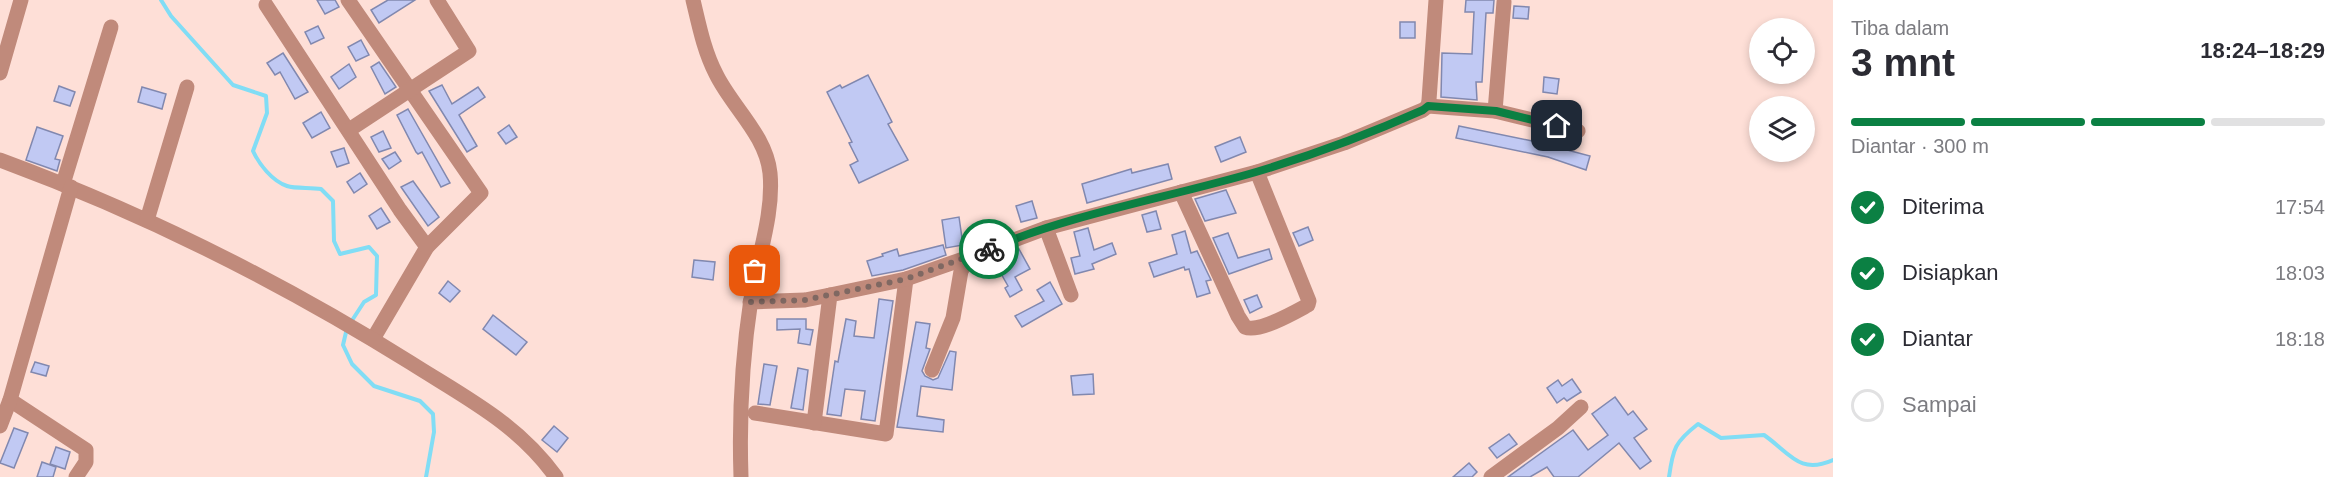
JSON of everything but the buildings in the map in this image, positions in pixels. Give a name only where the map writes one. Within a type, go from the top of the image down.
[{"type":"street","points":[[0,73],[21,0]]},
{"type":"street","points":[[348,0],[481,193],[427,247],[373,339]]},
{"type":"street","points":[[349,130],[469,51],[437,0]]},
{"type":"street","points":[[693,0],[715,74],[752,128],[770,171],[768,215],[750,302],[740,423],[741,477]]},
{"type":"street","points":[[1428,106],[1436,0]]},
{"type":"street","points":[[1496,111],[1504,2]]},
{"type":"street","points":[[266,5],[427,247]]},
{"type":"street","points":[[0,426],[10,400],[111,27]]},
{"type":"street","points":[[147,219],[187,87]]},
{"type":"street","points":[[750,302],[805,300],[906,279],[1046,228],[1257,172],[1344,143],[1428,106],[1496,111],[1578,131]]},
{"type":"street","points":[[0,160],[147,219],[246,268],[341,320],[491,414],[529,443],[556,477]]},
{"type":"street","points":[[1181,192],[1238,316],[1245,327],[1252,329],[1278,320],[1308,305],[1309,301],[1257,172]]},
{"type":"street","points":[[1046,228],[1071,295]]},
{"type":"street","points":[[932,370],[953,318],[961,272],[969,257]]},
{"type":"street","points":[[755,413],[886,434],[906,279]]},
{"type":"street","points":[[814,423],[830,295]]},
{"type":"street","points":[[10,400],[86,450],[86,462],[76,477]]},
{"type":"street","points":[[1491,477],[1558,428],[1581,407]]},
{"type":"waterway","points":[[161,0],[171,16],[233,85],[266,96],[267,113],[253,151],[267,172],[281,184],[287,186],[321,189],[333,201],[334,241],[340,254],[369,247],[377,256],[376,295],[364,302],[351,322]]},
{"type":"waterway","points":[[347,328],[343,345],[352,364],[374,386],[420,401],[433,414],[434,432],[426,477]]},
{"type":"waterway","points":[[1669,477],[1676,446],[1698,424],[1721,438],[1764,435],[1788,455],[1803,463],[1812,465],[1833,460]]},
{"type":"way so far","points":[[755,271],[750,302],[805,300],[906,279],[989,249]]},
{"type":"route","points":[[989,249],[1046,228],[1257,172],[1344,143],[1428,106],[1496,111],[1557,126]]}]
